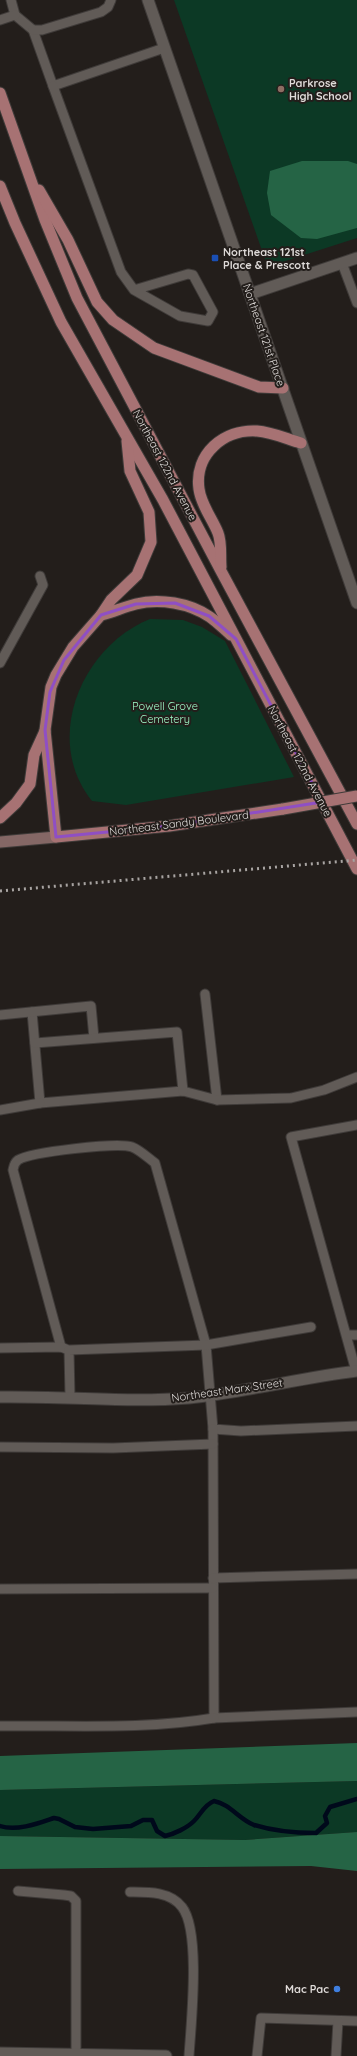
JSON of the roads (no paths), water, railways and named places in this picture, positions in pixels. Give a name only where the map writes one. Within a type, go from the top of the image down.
[{"type":"main road","name":"Northeast 122nd Avenue","points":[[0,93],[24,164],[59,256],[77,298],[357,824]]},
{"type":"main road","points":[[24,164],[68,240],[97,302],[113,320],[154,348],[260,387],[283,388]]},
{"type":"main road","name":"Northeast 122nd Avenue","points":[[0,186],[54,309],[92,379],[163,500],[357,869]]},
{"type":"main road","points":[[221,571],[219,535],[199,489],[198,474],[202,460],[211,448],[223,439],[241,432],[258,431],[301,443]]},
{"type":"main road","points":[[56,837],[45,730],[47,708],[56,675],[73,647],[101,615],[111,600],[137,575],[151,542],[149,512],[130,471],[126,436]]},
{"type":"main road","points":[[101,615],[136,604],[157,602],[175,603],[209,616],[236,639]]},
{"type":"main road","points":[[0,818],[16,803],[30,784],[34,755],[45,730]]},
{"type":"main road","name":"Northeast Sandy Boulevard","points":[[0,842],[169,826],[357,796]]},
{"type":"street","name":"Northeast 121st Place","points":[[148,0],[357,603]]},
{"type":"street","points":[[250,294],[357,258]]},
{"type":"street","name":"Northeast Marx Street","points":[[0,1397],[70,1397],[141,1400],[210,1395],[357,1371]]},
{"type":"street","points":[[0,2053],[33,2055],[166,2056]]},
{"type":"lane","points":[[11,0],[15,14],[33,30],[121,272],[134,290],[180,316],[208,321],[213,312],[193,275],[188,274],[134,290]]},
{"type":"lane","points":[[33,30],[42,30],[101,12],[108,7],[111,0]]},
{"type":"lane","points":[[0,20],[15,14]]},
{"type":"lane","points":[[53,86],[164,48]]},
{"type":"lane","points":[[342,263],[357,303]]},
{"type":"lane","points":[[0,663],[43,585],[40,576]]},
{"type":"lane","points":[[205,994],[217,1100]]},
{"type":"lane","points":[[0,1015],[91,1006],[94,1038]]},
{"type":"lane","points":[[32,1012],[40,1103]]},
{"type":"lane","points":[[34,1043],[177,1032],[183,1091]]},
{"type":"lane","points":[[0,1110],[40,1103],[183,1091],[217,1100],[291,1098],[324,1090],[357,1077]]},
{"type":"lane","points":[[357,1125],[291,1137],[357,1371]]},
{"type":"lane","points":[[70,1397],[65,1348],[13,1170],[14,1164],[27,1157],[73,1149],[103,1146],[131,1147],[155,1163],[206,1345],[213,1429],[214,1718]]},
{"type":"lane","points":[[0,1348],[206,1345],[312,1327]]},
{"type":"lane","points":[[346,1335],[357,1335]]},
{"type":"lane","points":[[213,1429],[241,1431],[357,1426]]},
{"type":"lane","points":[[0,1447],[113,1448],[213,1444]]},
{"type":"lane","points":[[213,1578],[357,1574]]},
{"type":"lane","points":[[0,1589],[213,1588]]},
{"type":"lane","points":[[0,1726],[129,1725],[192,1722],[214,1718],[357,1712]]},
{"type":"lane","points":[[18,1891],[64,1894],[71,1896],[76,1901],[76,2055]]},
{"type":"lane","points":[[130,1892],[156,1892],[173,1899],[182,1907],[189,1925],[192,1944],[192,2004],[189,2056]]},
{"type":"lane","points":[[257,2056],[260,2018],[357,2021]]},
{"type":"lane","points":[[336,2056],[338,2021]]},
{"type":"waterway","points":[[0,1826],[7,1828],[21,1827],[54,1818],[75,1827],[93,1829],[131,1826],[143,1820],[152,1820],[157,1831],[165,1836],[188,1826],[208,1805],[214,1801],[225,1805],[254,1825],[269,1829],[301,1833],[316,1833],[327,1823],[325,1816],[330,1807],[357,1799]]},
{"type":"railway","points":[[0,891],[357,860]]},
{"type":"place","name":"Parkrose High School","points":[[281,89]]},
{"type":"place","name":"Northeast 121st Place & Prescott","points":[[215,258]]},
{"type":"place","name":"Mac Pac","points":[[337,1989]]},
{"type":"park label","name":"Powell Grove Cemetery","points":[[165,712]]}]
